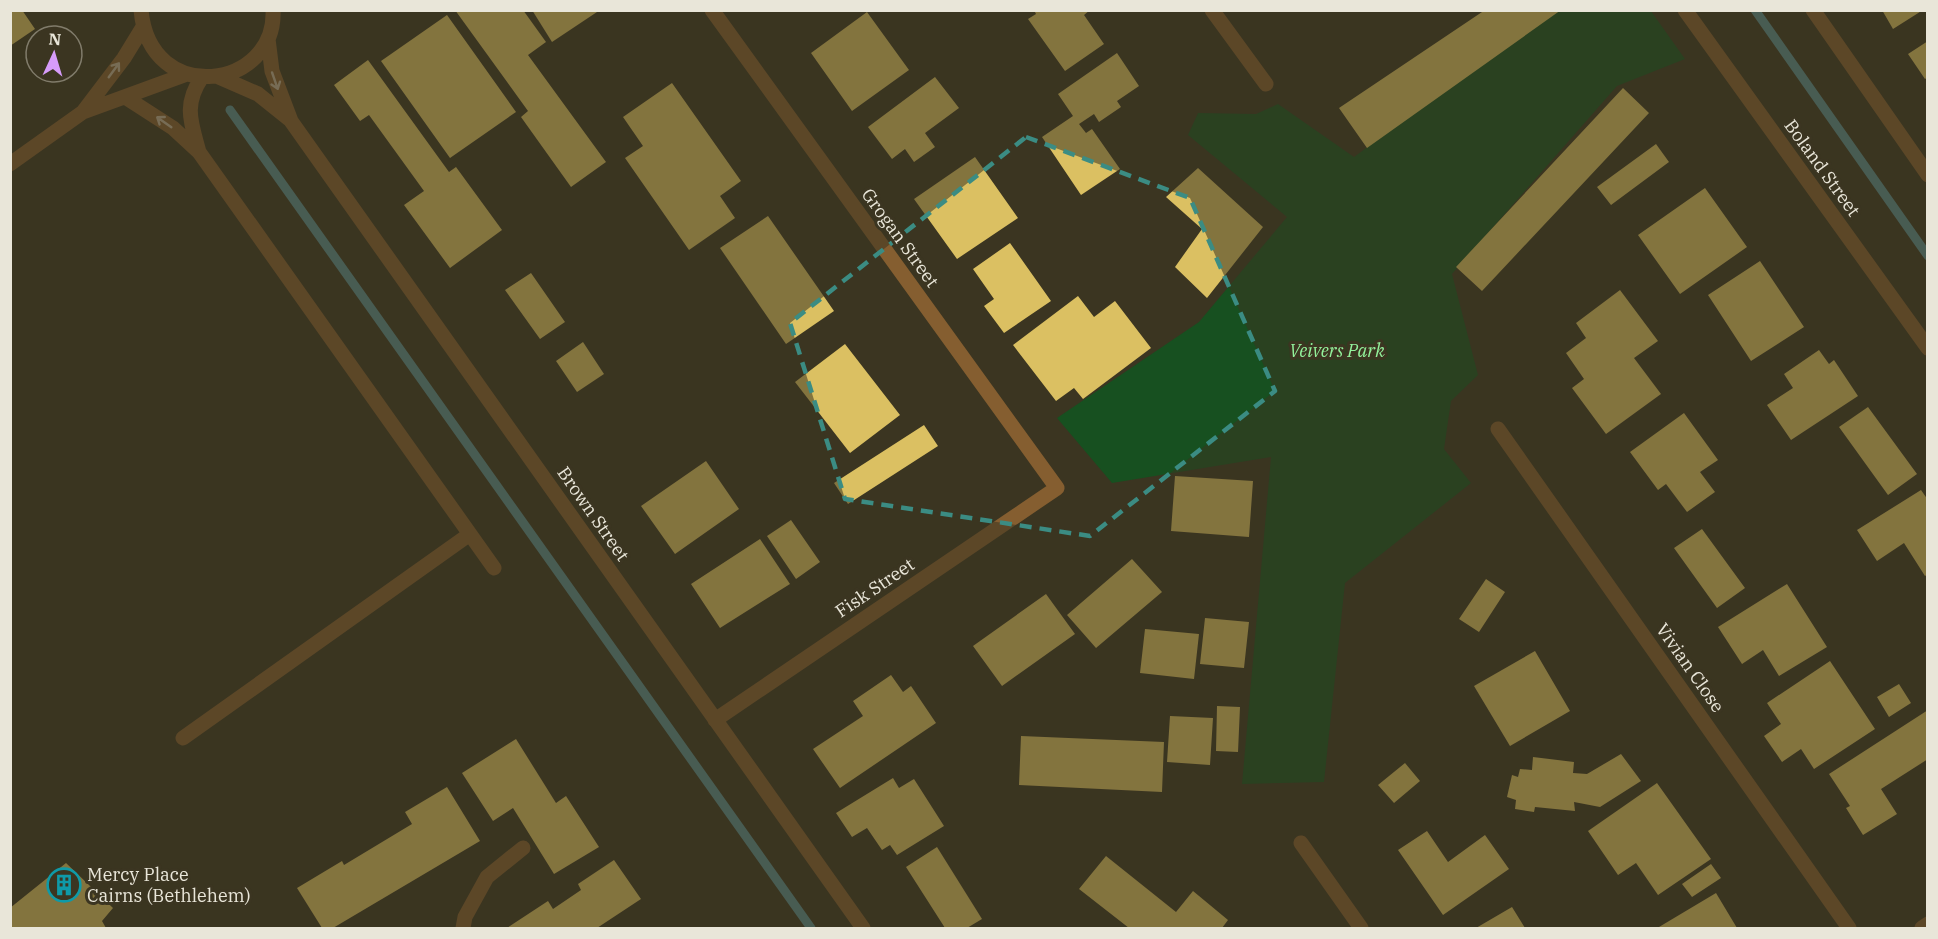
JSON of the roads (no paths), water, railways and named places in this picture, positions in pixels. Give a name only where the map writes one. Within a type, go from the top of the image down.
[{"type":"street","points":[[141,10],[148,42],[158,56],[171,67],[202,78],[219,77],[239,70],[256,57],[268,39],[275,13]]},
{"type":"street","name":"Grogan Street","points":[[712,10],[1057,488]]},
{"type":"street","points":[[1212,10],[1266,84]]},
{"type":"street","name":"Boland Street","points":[[1684,10],[1928,348]]},
{"type":"street","points":[[1813,10],[1928,175]]},
{"type":"street","points":[[83,112],[124,58],[143,27]]},
{"type":"street","name":"Brown Street","points":[[268,39],[272,70],[291,121],[863,928]]},
{"type":"street","points":[[10,164],[83,112],[187,74]]},
{"type":"street","name":"Brown Street","points":[[219,77],[258,94],[291,121]]},
{"type":"street","points":[[199,152],[189,119],[193,91],[202,78]]},
{"type":"street","points":[[125,97],[172,128],[199,152],[494,568]]},
{"type":"street","name":"Vivian Close","points":[[1498,429],[1849,928]]},
{"type":"street","name":"Fisk Street","points":[[715,720],[1057,488]]},
{"type":"street","points":[[183,738],[470,534]]},
{"type":"street","points":[[1301,843],[1361,928]]},
{"type":"street","points":[[463,928],[465,917],[487,877],[523,848]]},
{"type":"street","points":[[1922,928],[1928,924]]},
{"type":"waterway","points":[[1755,10],[1928,256]]},
{"type":"waterway","points":[[230,110],[811,928]]},
{"type":"place","name":"Mercy Place Cairns (Bethlehem)","points":[[64,885]]},
{"type":"park label","name":"Veivers Park","points":[[1337,351]]}]
